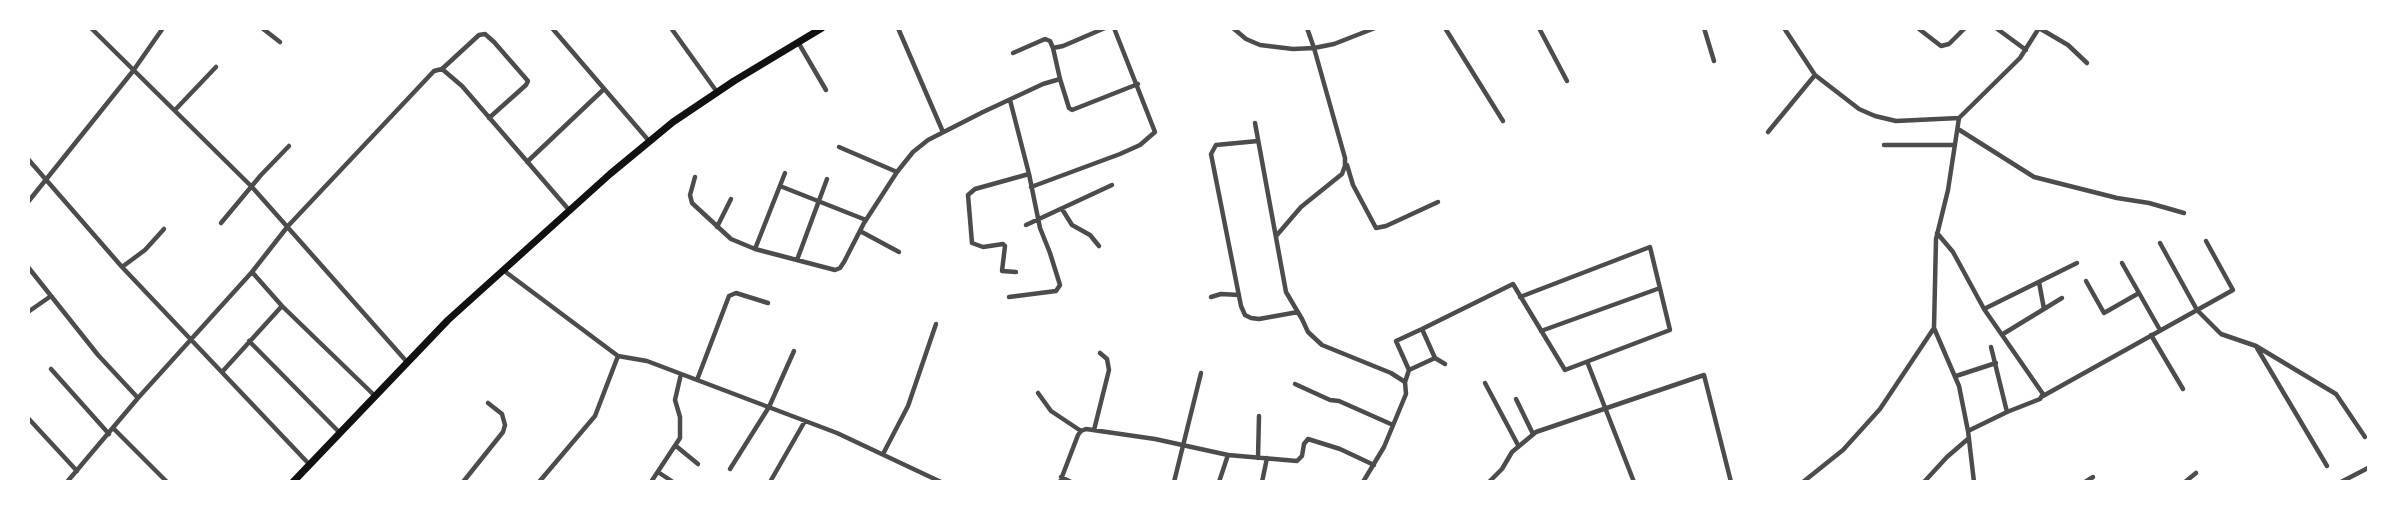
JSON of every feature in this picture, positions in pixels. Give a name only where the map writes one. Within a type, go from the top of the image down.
[{"type":"main road","points":[[293,482],[448,320],[569,210],[673,122],[717,92],[822,28]]},
{"type":"street","points":[[91,28],[252,187],[407,362]]},
{"type":"street","points":[[28,202],[133,71],[163,28]]},
{"type":"street","points":[[262,28],[280,42]]},
{"type":"street","points":[[552,28],[650,141]]},
{"type":"street","points":[[671,28],[717,92]]},
{"type":"street","points":[[898,28],[943,132]]},
{"type":"street","points":[[1053,48],[1105,28]]},
{"type":"street","points":[[1031,187],[1120,154],[1155,132],[1155,127],[1114,28]]},
{"type":"street","points":[[1233,28],[1246,39],[1260,45],[1293,49],[1314,48],[1355,38],[1375,28]]},
{"type":"street","points":[[1307,28],[1351,177],[1376,228],[1386,226],[1438,202]]},
{"type":"street","points":[[1445,28],[1503,121]]},
{"type":"street","points":[[1539,28],[1567,81]]},
{"type":"street","points":[[1704,28],[1714,61]]},
{"type":"street","points":[[1784,28],[1815,75],[1859,109],[1896,121],[1959,118]]},
{"type":"street","points":[[1919,28],[1941,46],[1949,44],[1965,28]]},
{"type":"street","points":[[1996,28],[2026,50]]},
{"type":"street","points":[[1974,482],[1968,431],[1956,376],[1934,328],[1937,233],[1948,190],[1959,118],[2026,50],[2039,28],[2068,45],[2087,63]]},
{"type":"street","points":[[67,482],[138,398],[252,272],[288,226],[434,71],[442,69],[479,35],[485,34],[495,42],[528,81],[489,118]]},
{"type":"street","points":[[1013,53],[1046,39],[1050,40],[1069,108],[1073,110],[1138,84]]},
{"type":"street","points":[[798,42],[826,90]]},
{"type":"street","points":[[175,110],[216,67]]},
{"type":"street","points":[[442,69],[462,86],[569,210]]},
{"type":"street","points":[[1768,132],[1815,75]]},
{"type":"street","points":[[694,177],[690,199],[699,211],[731,239],[755,249],[835,270],[840,268],[866,220],[912,152],[943,132],[1060,79]]},
{"type":"street","points":[[527,162],[604,89]]},
{"type":"street","points":[[1009,297],[1056,291],[1060,288],[1038,219],[1010,100]]},
{"type":"street","points":[[1255,123],[1286,292],[1308,332],[1315,341],[1391,373],[1405,382]]},
{"type":"street","points":[[1958,129],[2034,177],[2184,213]]},
{"type":"street","points":[[1258,141],[1216,145],[1211,154],[1241,306],[1247,317],[1259,319],[1298,312]]},
{"type":"street","points":[[1884,145],[1954,145]]},
{"type":"street","points":[[221,223],[289,146]]},
{"type":"street","points":[[839,147],[897,172]]},
{"type":"street","points":[[28,159],[122,267],[309,464]]},
{"type":"street","points":[[1277,235],[1301,207],[1342,174],[1346,162]]},
{"type":"street","points":[[755,249],[785,172]]},
{"type":"street","points":[[1016,272],[1002,271],[1005,246],[1003,244],[983,247],[972,243],[968,195],[975,189],[1029,174]]},
{"type":"street","points":[[1342,174],[1351,177]]},
{"type":"street","points":[[796,260],[827,179]]},
{"type":"street","points":[[1026,225],[1112,185]]},
{"type":"street","points":[[780,186],[866,220]]},
{"type":"street","points":[[717,227],[731,200]]},
{"type":"street","points":[[1062,209],[1072,225],[1090,235],[1099,246]]},
{"type":"street","points":[[122,267],[146,250],[164,229]]},
{"type":"street","points":[[860,231],[899,252]]},
{"type":"street","points":[[1937,233],[1953,252],[1984,309],[2043,396]]},
{"type":"street","points":[[1968,431],[2043,396],[2233,290],[2206,241]]},
{"type":"street","points":[[2160,243],[2197,310],[2221,334],[2256,345],[2336,394],[2365,437]]},
{"type":"street","points":[[1363,482],[1374,465],[1406,394],[1405,382],[1409,370],[1396,341],[1422,328],[1513,285],[1520,297],[1565,370],[1670,330],[1650,247],[1520,297]]},
{"type":"street","points":[[1984,309],[2077,263]]},
{"type":"street","points":[[2122,263],[2160,330]]},
{"type":"street","points":[[28,267],[98,355],[138,398]]},
{"type":"street","points":[[503,270],[618,356],[647,361],[806,421],[941,482]]},
{"type":"street","points":[[252,272],[282,306],[374,395]]},
{"type":"street","points":[[2086,281],[2104,313],[2139,293]]},
{"type":"street","points":[[2039,282],[2044,309]]},
{"type":"street","points":[[1541,331],[1660,288]]},
{"type":"street","points":[[697,380],[729,296],[736,293],[768,303]]},
{"type":"street","points":[[1212,297],[1221,294],[1239,295]]},
{"type":"street","points":[[28,312],[51,296]]},
{"type":"street","points":[[2003,334],[2062,298]]},
{"type":"street","points":[[222,372],[282,306]]},
{"type":"street","points":[[883,454],[908,406],[936,324]]},
{"type":"street","points":[[1422,328],[1436,358],[1444,364]]},
{"type":"street","points":[[1803,482],[1843,450],[1880,409],[1934,328]]},
{"type":"street","points":[[2151,335],[2183,389]]},
{"type":"street","points":[[249,341],[339,432]]},
{"type":"street","points":[[2256,345],[2327,466]]},
{"type":"street","points":[[1991,347],[2007,412]]},
{"type":"street","points":[[730,469],[769,407],[794,351]]},
{"type":"street","points":[[1094,430],[1109,370],[1109,364],[1100,352]]},
{"type":"street","points":[[540,482],[595,416],[618,356]]},
{"type":"street","points":[[1409,370],[1436,358]]},
{"type":"street","points":[[1956,376],[1996,363]]},
{"type":"street","points":[[1588,364],[1634,482]]},
{"type":"street","points":[[51,369],[109,434]]},
{"type":"street","points":[[651,482],[676,446],[681,431],[675,400],[681,374]]},
{"type":"street","points":[[1174,482],[1202,374]]},
{"type":"street","points":[[1489,482],[1502,469],[1518,445],[1533,434],[1555,424],[1704,375],[1731,482]]},
{"type":"street","points":[[1485,383],[1518,445]]},
{"type":"street","points":[[1295,384],[1393,425]]},
{"type":"street","points":[[1038,393],[1051,411],[1081,431],[1094,430],[1228,455],[1258,458],[1300,459],[1304,444],[1308,439],[1340,449],[1374,465]]},
{"type":"street","points":[[1516,399],[1533,434]]},
{"type":"street","points":[[463,482],[499,437],[505,425],[502,414],[488,403]]},
{"type":"street","points":[[1258,458],[1259,417]]},
{"type":"street","points":[[28,418],[77,471]]},
{"type":"street","points":[[770,482],[806,421]]},
{"type":"street","points":[[114,429],[167,482]]},
{"type":"street","points":[[1071,482],[1060,479],[1081,431]]},
{"type":"street","points":[[1924,482],[1969,438]]},
{"type":"street","points":[[676,446],[698,464]]},
{"type":"street","points":[[1219,482],[1228,455]]},
{"type":"street","points":[[1262,482],[1267,458]]},
{"type":"street","points":[[2341,482],[2368,468]]},
{"type":"street","points":[[658,472],[673,482]]},
{"type":"street","points":[[2185,482],[2196,473]]},
{"type":"street","points":[[2085,482],[2093,477]]}]
